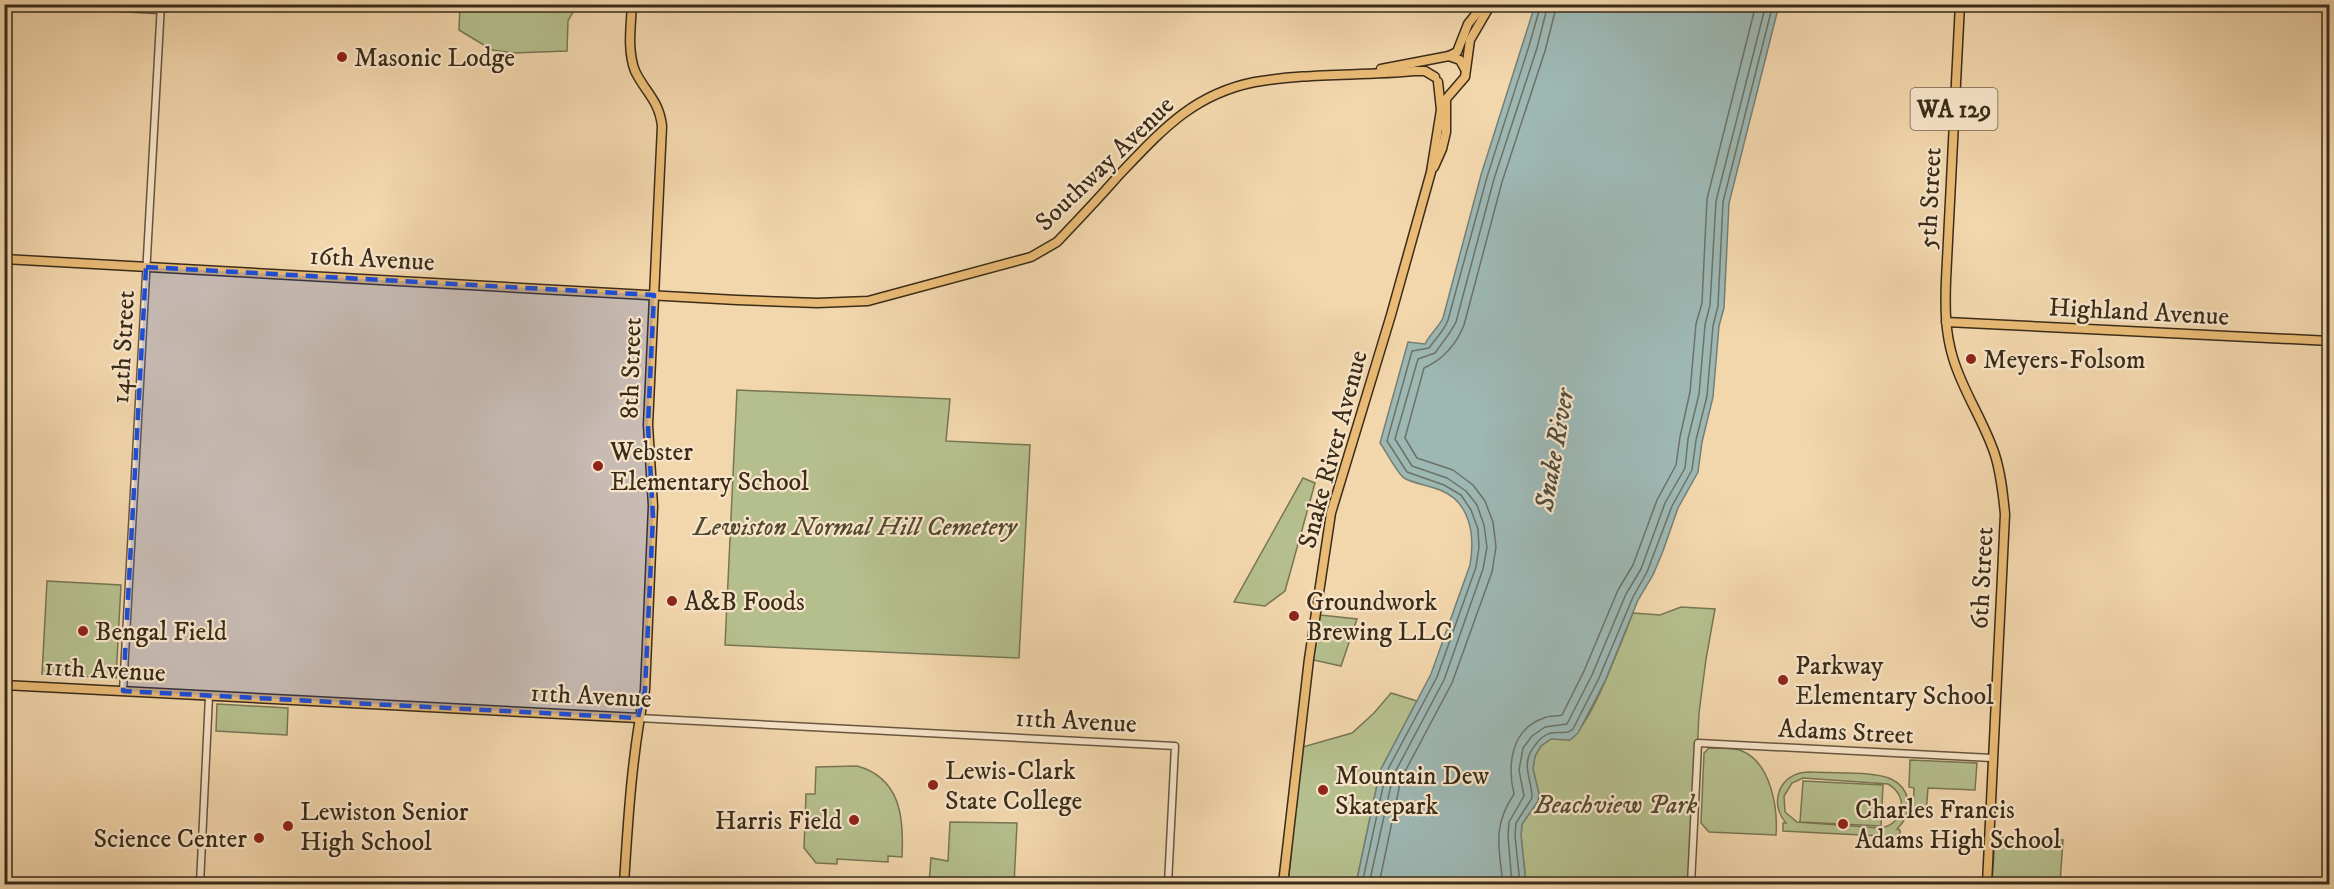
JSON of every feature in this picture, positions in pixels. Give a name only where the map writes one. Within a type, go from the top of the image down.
[{"type":"main road","name":"8th Street","points":[[624,885],[629,801],[638,718],[645,690],[652,517],[648,425],[662,126],[657,104],[633,64],[630,45],[632,4]]},
{"type":"main road","points":[[1484,4],[1468,24],[1457,52],[1435,66],[1436,80],[1446,87],[1457,86],[1465,77],[1470,40],[1491,4]]},
{"type":"main road","name":"5th Street","points":[[1946,322],[1946,270],[1960,4]]},
{"type":"main road","points":[[1446,57],[1460,60],[1466,71]]},
{"type":"main road","name":"Southway Avenue","points":[[1363,74],[1446,57]]},
{"type":"main road","name":"Southway Avenue","points":[[737,300],[817,303],[863,300],[875,295],[911,289],[1031,257],[1057,242],[1162,130],[1183,112],[1212,95],[1256,82],[1363,74],[1422,71],[1436,80]]},
{"type":"main road","name":"Snake River Avenue","points":[[1283,885],[1309,661],[1331,513],[1391,315],[1431,172],[1441,111],[1436,80]]},
{"type":"main road","name":"Snake River Avenue","points":[[1431,172],[1442,149],[1446,132],[1446,99],[1457,86]]},
{"type":"main road","name":"16th Avenue","points":[[4,259],[737,300]]},
{"type":"main road","name":"Highland Avenue","points":[[1946,322],[2330,341]]},
{"type":"main road","name":"6th Street","points":[[1946,322],[1957,372],[1995,454],[2003,487],[2005,514],[1987,885]]},
{"type":"main road","name":"11th Avenue","points":[[4,685],[638,718]]},
{"type":"street","points":[[42,4],[161,7]]},
{"type":"street","name":"14th Street","points":[[123,691],[161,7]]},
{"type":"street","points":[[200,885],[209,696]]},
{"type":"street","name":"11th Avenue","points":[[638,718],[1175,746],[1168,885]]},
{"type":"street","name":"Adams Street","points":[[1690,885],[1698,743],[1992,758]]},
{"type":"highlighted area","points":[[146,267],[654,295],[648,425],[653,517],[645,690],[638,718],[123,691]]},
{"type":"green space","points":[[460,4],[577,5],[568,21],[567,51],[513,53],[492,50],[459,30]]},
{"type":"green space","name":"Lewiston Normal Hill Cemetery","points":[[737,390],[950,399],[946,441],[1030,445],[1019,658],[725,645]]},
{"type":"green space","points":[[1303,478],[1315,483],[1285,591],[1265,606],[1234,602]]},
{"type":"green space","points":[[47,581],[121,585],[116,678],[42,674]]},
{"type":"green space","name":"Beachview Park","points":[[1681,607],[1715,609],[1699,713],[1691,884],[1526,884],[1521,835],[1522,824],[1538,801],[1539,794],[1533,769],[1535,756],[1541,746],[1551,739],[1570,740],[1579,730],[1597,700],[1633,613],[1660,615]]},
{"type":"green space","points":[[1320,615],[1357,619],[1341,666],[1309,659]]},
{"type":"green space","points":[[1391,693],[1417,701],[1380,771],[1356,884],[1288,884],[1292,847],[1287,846],[1299,748],[1352,733]]},
{"type":"green space","points":[[217,704],[288,708],[287,735],[216,731]]},
{"type":"green space","points":[[1709,748],[1742,751],[1760,765],[1771,787],[1774,800],[1776,835],[1709,832],[1701,823],[1704,753]]},
{"type":"green space","points":[[1910,760],[1977,763],[1975,790],[1928,788],[1926,814],[1913,813],[1914,788],[1909,787]]},
{"type":"green space","name":"Harris Field","points":[[857,766],[872,772],[883,780],[897,801],[902,828],[902,857],[888,856],[888,862],[837,859],[837,864],[816,863],[804,848],[806,794],[815,794],[816,767]]},
{"type":"green space","points":[[1808,772],[1863,774],[1884,776],[1894,781],[1906,793],[1908,800],[1906,816],[1897,829],[1900,830],[1900,837],[1783,831],[1783,823],[1786,823],[1778,806],[1780,790],[1790,777]],"holes":[[[1803,778],[1888,784],[1899,795],[1901,809],[1895,821],[1881,828],[1797,822],[1785,812],[1784,796],[1792,783]]]},
{"type":"green space","points":[[1803,781],[1883,785],[1881,826],[1800,822]]},
{"type":"green space","points":[[950,822],[1017,823],[1014,884],[929,884],[931,858],[948,861]]},
{"type":"green space","points":[[1995,837],[2063,840],[2060,884],[1992,884]]},
{"type":"water","name":"Snake River","points":[[1535,5],[1779,5],[1729,203],[1724,308],[1719,326],[1713,397],[1702,442],[1698,472],[1678,508],[1653,575],[1638,600],[1605,681],[1578,733],[1570,740],[1551,739],[1541,746],[1535,756],[1533,769],[1539,794],[1538,801],[1522,824],[1521,835],[1526,884],[1356,884],[1380,771],[1431,674],[1470,565],[1472,543],[1468,521],[1458,503],[1450,495],[1440,490],[1404,478],[1380,443],[1408,342],[1425,344],[1443,318],[1481,175]]},
{"type":"place","name":"Masonic Lodge","points":[[342,57]]},
{"type":"place","name":"Meyers-Folsom","points":[[1971,359]]},
{"type":"place","name":"Webster Elementary School","points":[[598,466]]},
{"type":"place","name":"A&B Foods","points":[[672,601]]},
{"type":"place","name":"Groundwork Brewing LLC","points":[[1294,616]]},
{"type":"place","name":"Bengal Field","points":[[83,631]]},
{"type":"place","name":"Parkway Elementary School","points":[[1783,680]]},
{"type":"place","name":"Lewis-Clark State College","points":[[933,785]]},
{"type":"place","name":"Mountain Dew Skatepark","points":[[1323,790]]},
{"type":"place","name":"Harris Field","points":[[854,820]]},
{"type":"place","name":"Charles Francis Adams High School","points":[[1843,824]]},
{"type":"place","name":"Lewiston Senior High School","points":[[288,826]]},
{"type":"place","name":"Science Center","points":[[259,838]]}]
